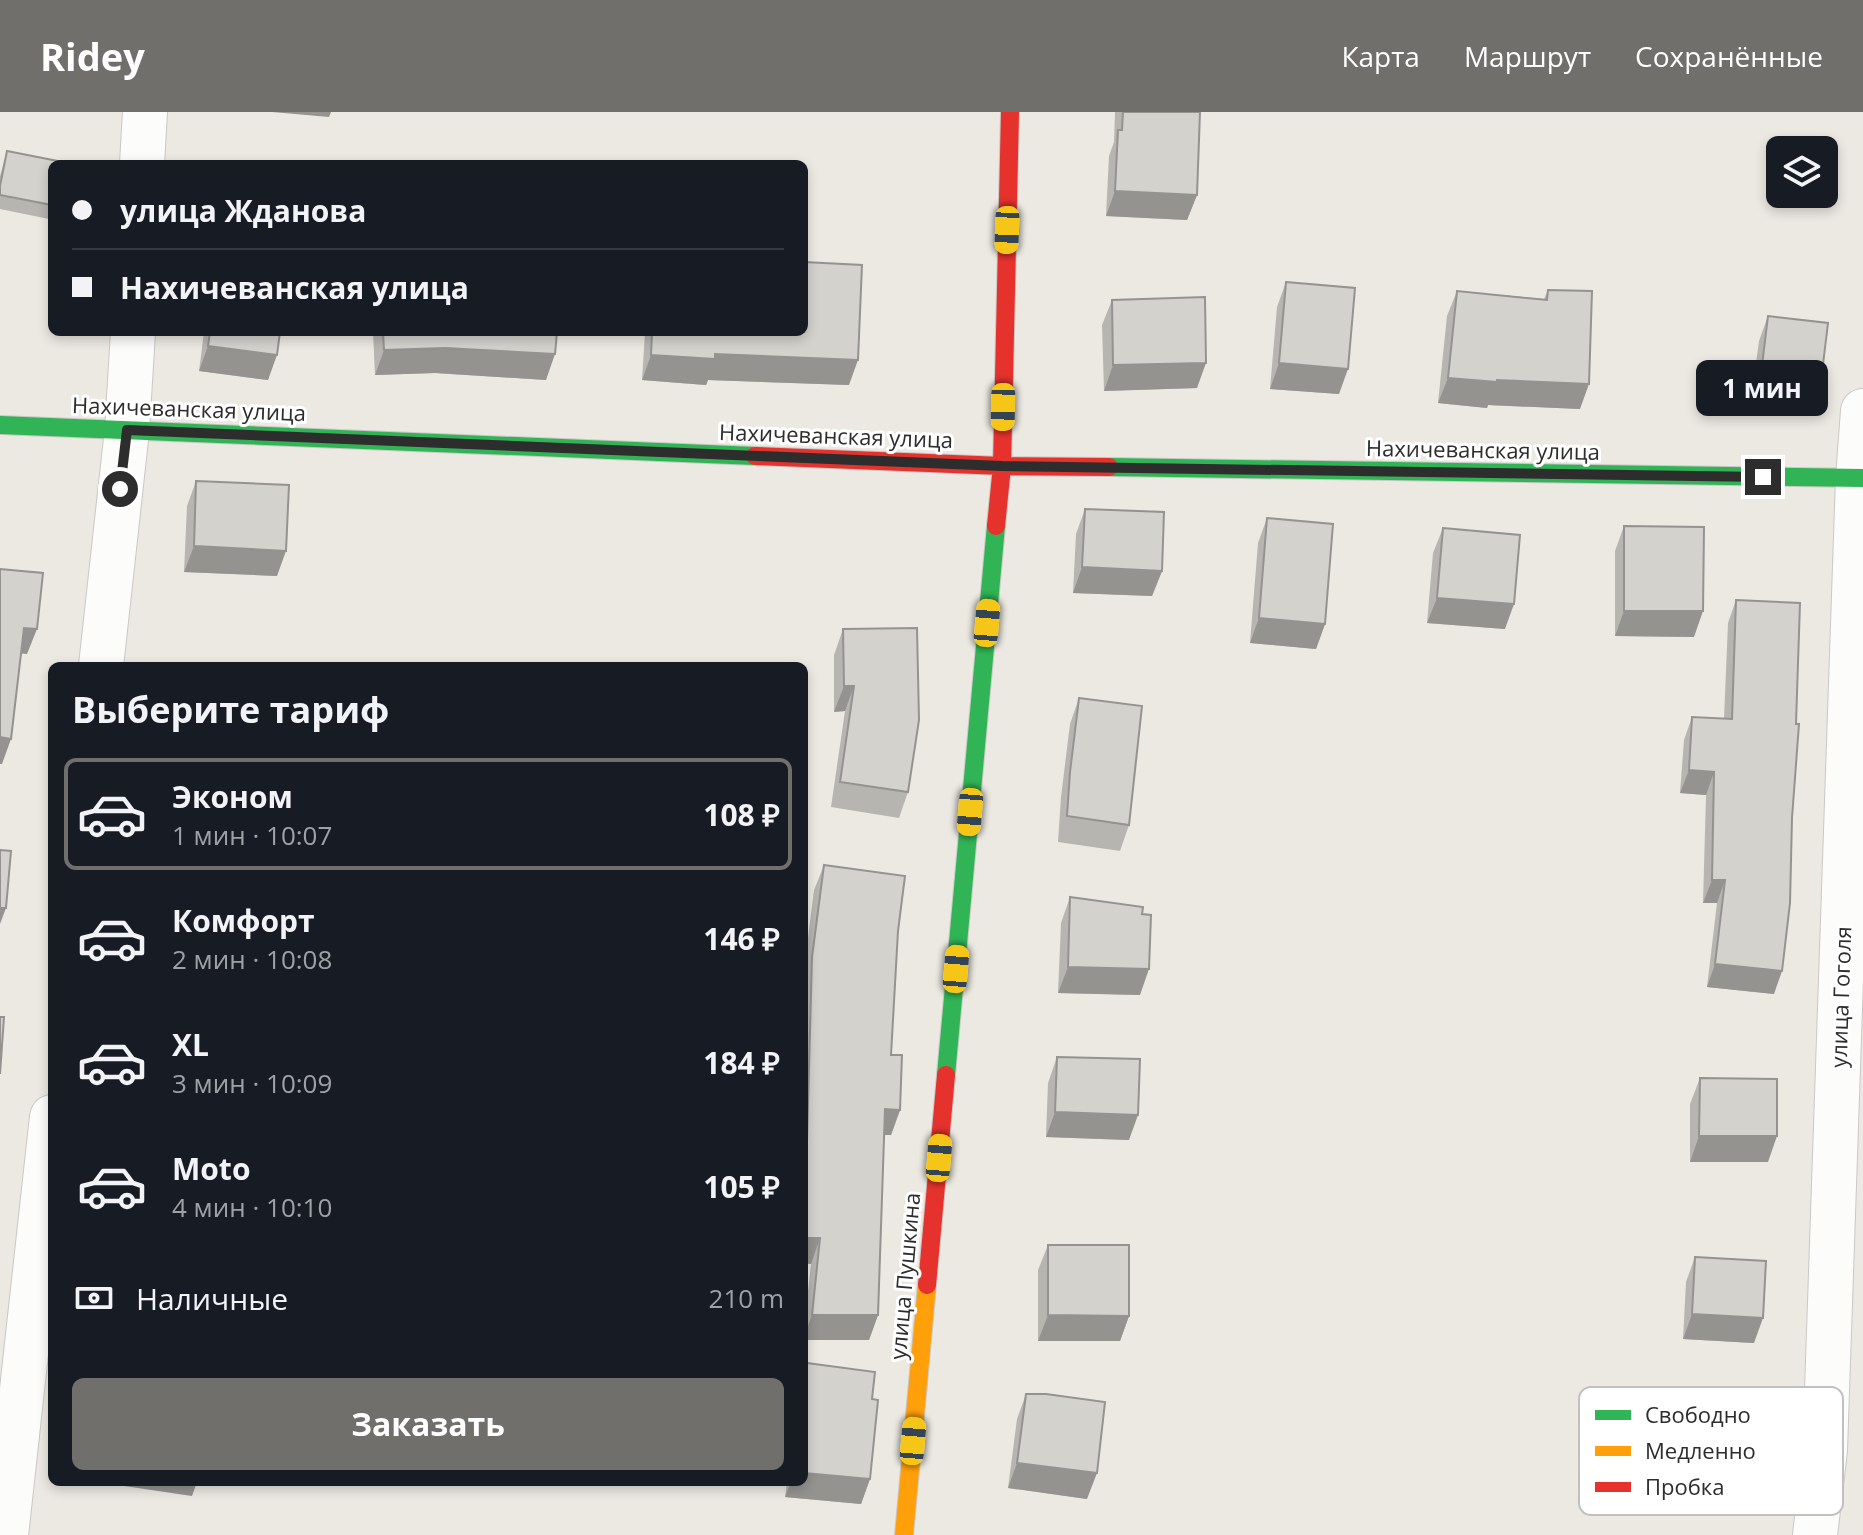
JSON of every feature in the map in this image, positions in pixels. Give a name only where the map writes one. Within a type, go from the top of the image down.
[{"type":"street","points":[[142,160],[145,112]]},
{"type":"street","name":"улица Пушкина","points":[[904,1535],[1002,466],[1010,112]]},
{"type":"street","points":[[101,662],[127,430],[133,336]]},
{"type":"street","name":"улица Гоголя","points":[[1827,1387],[1863,411]]},
{"type":"street","name":"Нахичеванская улица","points":[[0,425],[1002,466],[1860,478]]},
{"type":"street","points":[[6,1535],[48,1153]]},
{"type":"street","name":"улица Гоголя","points":[[1815,1535],[1817,1515]]},
{"type":"building","points":[[1123,112],[1200,112],[1197,195],[1115,191],[1118,130],[1122,130]]},
{"type":"building","points":[[7,151],[53,160],[48,160],[48,204],[0,195]]},
{"type":"building","points":[[808,262],[862,265],[858,360],[715,354],[715,359],[651,355],[652,336],[808,336]]},
{"type":"building","points":[[1286,282],[1355,288],[1348,369],[1279,363]]},
{"type":"building","points":[[1548,290],[1592,291],[1589,384],[1448,378],[1457,291],[1547,300]]},
{"type":"building","points":[[1205,297],[1206,363],[1113,365],[1112,300]]},
{"type":"building","points":[[1768,316],[1828,323],[1820,389],[1760,382]]},
{"type":"building","points":[[209,336],[279,336],[277,355],[208,346]]},
{"type":"building","points":[[383,336],[557,336],[555,354],[445,348],[384,350]]},
{"type":"building","points":[[196,481],[289,485],[286,551],[194,546]]},
{"type":"building","points":[[1085,509],[1164,512],[1162,571],[1082,567]]},
{"type":"building","points":[[1267,518],[1333,524],[1325,624],[1259,618]]},
{"type":"building","points":[[1624,526],[1704,527],[1703,611],[1624,611]]},
{"type":"building","points":[[1443,528],[1520,535],[1514,604],[1437,598]]},
{"type":"building","points":[[0,569],[43,573],[37,629],[24,628],[11,739],[0,737]]},
{"type":"building","points":[[1736,600],[1800,603],[1796,724],[1799,724],[1790,903],[1782,971],[1715,964],[1725,880],[1712,880],[1714,772],[1689,770],[1692,717],[1732,719]]},
{"type":"building","points":[[917,628],[919,720],[908,792],[840,782],[854,686],[844,686],[843,629]]},
{"type":"building","points":[[1079,698],[1142,706],[1129,825],[1067,816]]},
{"type":"building","points":[[0,850],[11,851],[6,908],[0,908]]},
{"type":"building","points":[[824,865],[905,876],[898,931],[891,1055],[902,1055],[900,1110],[885,1109],[878,1315],[812,1315],[820,1238],[808,1238],[812,957]]},
{"type":"building","points":[[1070,897],[1143,907],[1142,914],[1151,915],[1149,969],[1068,967]]},
{"type":"building","points":[[0,1017],[4,1017],[0,1074]]},
{"type":"building","points":[[1057,1057],[1140,1059],[1138,1115],[1055,1112]]},
{"type":"building","points":[[1700,1078],[1777,1079],[1777,1136],[1699,1136]]},
{"type":"building","points":[[1048,1245],[1129,1245],[1129,1316],[1048,1315]]},
{"type":"building","points":[[1695,1257],[1766,1261],[1763,1318],[1692,1314]]},
{"type":"building","points":[[808,1363],[875,1372],[872,1399],[878,1400],[870,1479],[808,1473]]},
{"type":"building","points":[[1026,1394],[1105,1402],[1097,1473],[1017,1463]]},
{"type":"traffic: fast","points":[[0,425],[755,456]]},
{"type":"traffic: fast","points":[[1109,467],[1863,478]]},
{"type":"traffic: fast","points":[[946,1075],[996,526]]},
{"type":"traffic: slow","points":[[904,1535],[927,1285]]},
{"type":"traffic: jam","points":[[996,526],[1002,466],[1010,112]]},
{"type":"traffic: jam","points":[[755,456],[1109,467]]},
{"type":"traffic: jam","points":[[927,1285],[946,1075]]},
{"type":"route","points":[[120,489],[127,430],[1002,466],[1763,477]]}]
